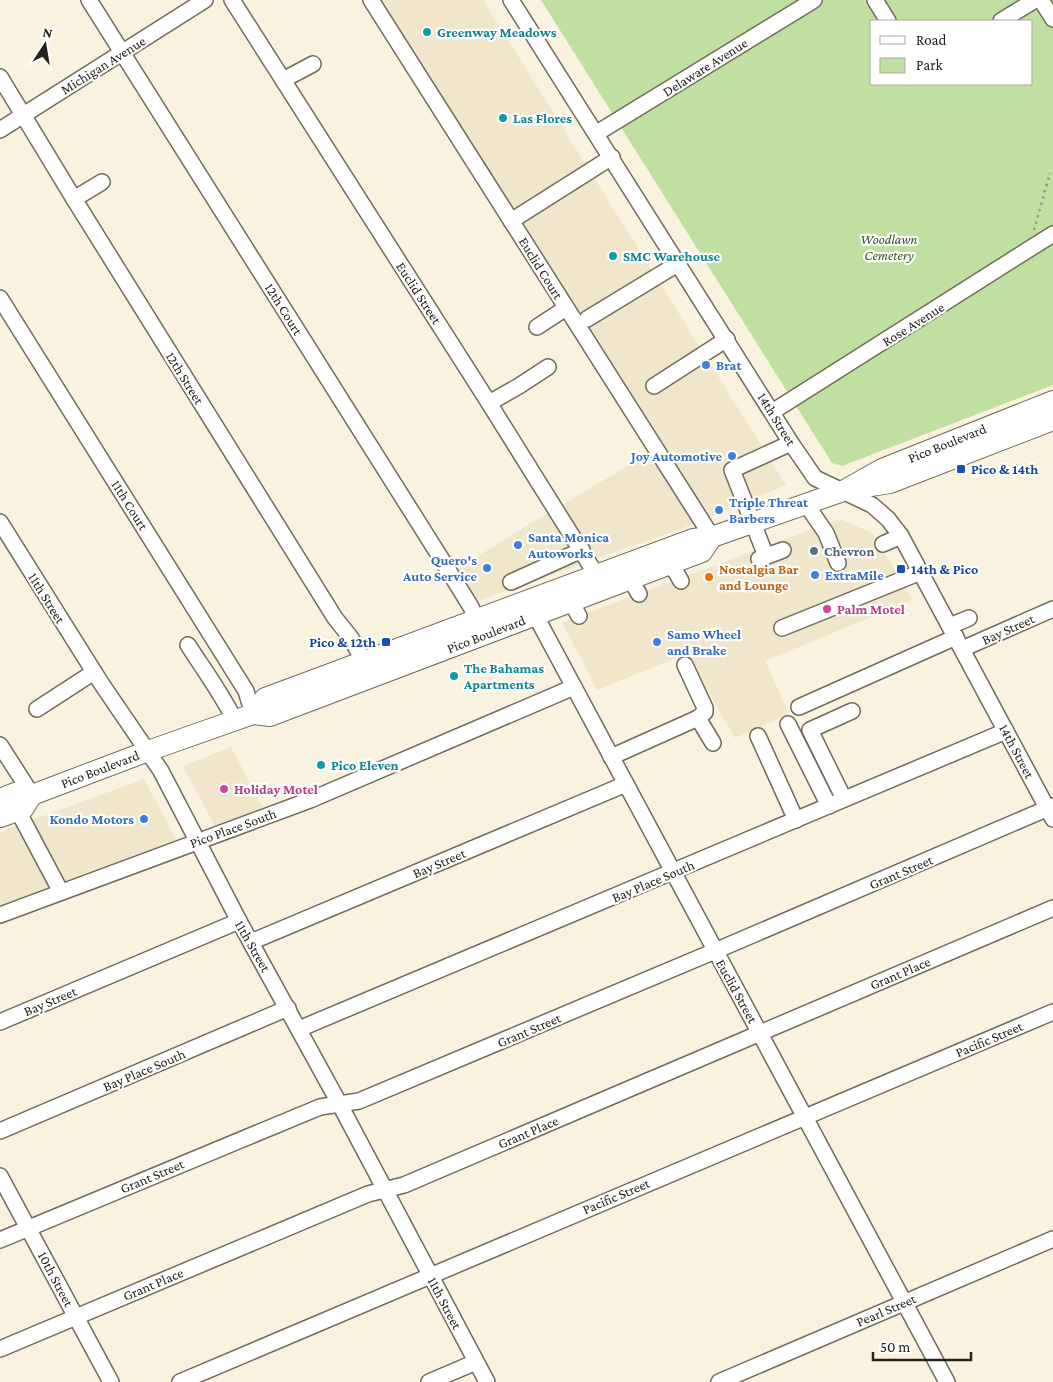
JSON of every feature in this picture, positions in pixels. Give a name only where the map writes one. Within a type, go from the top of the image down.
[{"type":"main road","name":"Pico Boulevard","points":[[0,799],[16,793],[32,795],[148,751],[244,718],[265,698],[368,670],[600,582],[693,539],[712,537],[843,491],[890,483],[1030,420],[1053,401]]},
{"type":"main road","name":"Pico Boulevard","points":[[1030,420],[1053,420]]},
{"type":"main road","name":"Pico Boulevard","points":[[600,582],[634,586],[676,572],[702,552],[712,537]]},
{"type":"main road","name":"Pico Boulevard","points":[[368,670],[477,620],[531,608],[575,609],[600,582]]},
{"type":"main road","name":"Pico Boulevard","points":[[9,814],[23,809],[32,795]]},
{"type":"street","name":"12th Court","points":[[89,0],[462,591],[477,620]]},
{"type":"street","name":"Michigan Avenue","points":[[0,130],[205,0]]},
{"type":"street","name":"Euclid Street","points":[[232,0],[582,550],[600,582]]},
{"type":"street","name":"Euclid Court","points":[[371,0],[712,537]]},
{"type":"street","name":"14th Street","points":[[511,0],[612,156],[791,443],[815,478],[872,505],[888,519],[901,536],[1051,811]]},
{"type":"street","name":"Delaware Avenue","points":[[597,133],[814,0]]},
{"type":"street","points":[[875,0],[887,20]]},
{"type":"street","points":[[1004,20],[1034,0]]},
{"type":"street","points":[[1041,0],[1053,19]]},
{"type":"street","points":[[283,80],[313,64]]},
{"type":"street","name":"12th Street","points":[[0,76],[74,199],[335,618],[351,638],[368,670]]},
{"type":"street","points":[[511,221],[612,156]]},
{"type":"street","points":[[74,199],[102,182]]},
{"type":"street","name":"Rose Avenue","points":[[772,412],[1053,234]]},
{"type":"street","points":[[587,319],[678,263]]},
{"type":"street","name":"11th Court","points":[[0,298],[246,691],[244,718]]},
{"type":"street","points":[[537,327],[566,308]]},
{"type":"street","points":[[654,386],[727,339]]},
{"type":"street","points":[[489,403],[548,367]]},
{"type":"street","points":[[783,550],[763,558],[732,470],[791,443]]},
{"type":"street","points":[[806,504],[826,533],[838,563]]},
{"type":"street","name":"11th Street","points":[[0,522],[94,672],[161,771],[239,921],[288,1008],[487,1382]]},
{"type":"street","points":[[883,544],[901,536]]},
{"type":"street","points":[[511,582],[582,550]]},
{"type":"street","points":[[782,628],[921,572]]},
{"type":"street","name":"Euclid Street","points":[[531,608],[947,1382]]},
{"type":"street","name":"Bay Street","points":[[956,638],[1053,609]]},
{"type":"street","points":[[799,707],[956,638],[969,618]]},
{"type":"street","points":[[188,645],[224,699],[244,718]]},
{"type":"street","points":[[611,757],[698,718],[705,712],[705,708],[684,665]]},
{"type":"street","points":[[37,709],[94,672]]},
{"type":"street","name":"Pico Place South","points":[[0,915],[310,800],[574,687]]},
{"type":"street","points":[[844,799],[810,730],[852,711]]},
{"type":"street","points":[[698,718],[713,743]]},
{"type":"street","points":[[788,724],[829,806]]},
{"type":"street","name":"Bay Place South","points":[[299,1030],[1006,730]]},
{"type":"street","points":[[758,736],[796,820]]},
{"type":"street","points":[[0,745],[32,795]]},
{"type":"street","name":"Bay Street","points":[[251,942],[626,784]]},
{"type":"street","name":"Grant Street","points":[[0,1240],[320,1107],[359,1101],[1051,811]]},
{"type":"street","points":[[9,814],[61,892]]},
{"type":"street","name":"Grant Place","points":[[0,1349],[368,1194],[404,1185],[1053,908]]},
{"type":"street","name":"Bay Street","points":[[0,1022],[239,921]]},
{"type":"street","name":"Bay Place South","points":[[0,1131],[288,1008]]},
{"type":"street","name":"Pacific Street","points":[[180,1382],[1053,1012]]},
{"type":"street","name":"10th Street","points":[[0,1176],[111,1382]]},
{"type":"street","name":"Pearl Street","points":[[719,1382],[1053,1240]]},
{"type":"street","points":[[429,1382],[476,1362]]},
{"type":"path","points":[[1028,251],[1050,173]]},
{"type":"shaded area","points":[[378,0],[483,0],[786,485],[705,519]]},
{"type":"shaded area","points":[[653,451],[697,523],[464,606],[444,577]]},
{"type":"shaded area","points":[[839,519],[873,533],[912,600],[765,661],[789,714],[735,738],[686,654],[597,690],[563,622]]},
{"type":"shaded area","name":"Holiday Motel","points":[[231,747],[265,813],[217,830],[183,766]]},
{"type":"shaded area","points":[[144,779],[179,844],[0,911],[0,832]]},
{"type":"green space","name":"Woodlawn Cemetery","points":[[541,0],[1053,0],[1053,385],[842,466],[832,463]]},
{"type":"place","name":"Greenway Meadows","points":[[427,32]]},
{"type":"place","name":"Las Flores","points":[[503,118]]},
{"type":"place","name":"SMC Warehouse","points":[[613,256]]},
{"type":"place","name":"Brat","points":[[706,365]]},
{"type":"place","name":"Joy Automotive","points":[[732,456]]},
{"type":"place","name":"Pico & 14th","points":[[961,469]]},
{"type":"place","name":"Triple Threat Barbers","points":[[719,510]]},
{"type":"place","name":"Santa Monica Autoworks","points":[[518,545]]},
{"type":"place","name":"Chevron","points":[[814,551]]},
{"type":"place","name":"Quero's Auto Service","points":[[487,568]]},
{"type":"place","name":"14th & Pico","points":[[901,569]]},
{"type":"place","name":"ExtraMile","points":[[815,575]]},
{"type":"place","name":"Nostalgia Bar and Lounge","points":[[709,577]]},
{"type":"place","name":"Palm Motel","points":[[827,609]]},
{"type":"place","name":"Pico & 12th","points":[[386,642]]},
{"type":"place","name":"Samo Wheel and Brake","points":[[657,642]]},
{"type":"place","name":"The Bahamas Apartments","points":[[454,676]]},
{"type":"place","name":"Pico Eleven","points":[[321,765]]},
{"type":"place","name":"Holiday Motel","points":[[224,789]]},
{"type":"place","name":"Kondo Motors","points":[[144,819]]}]
